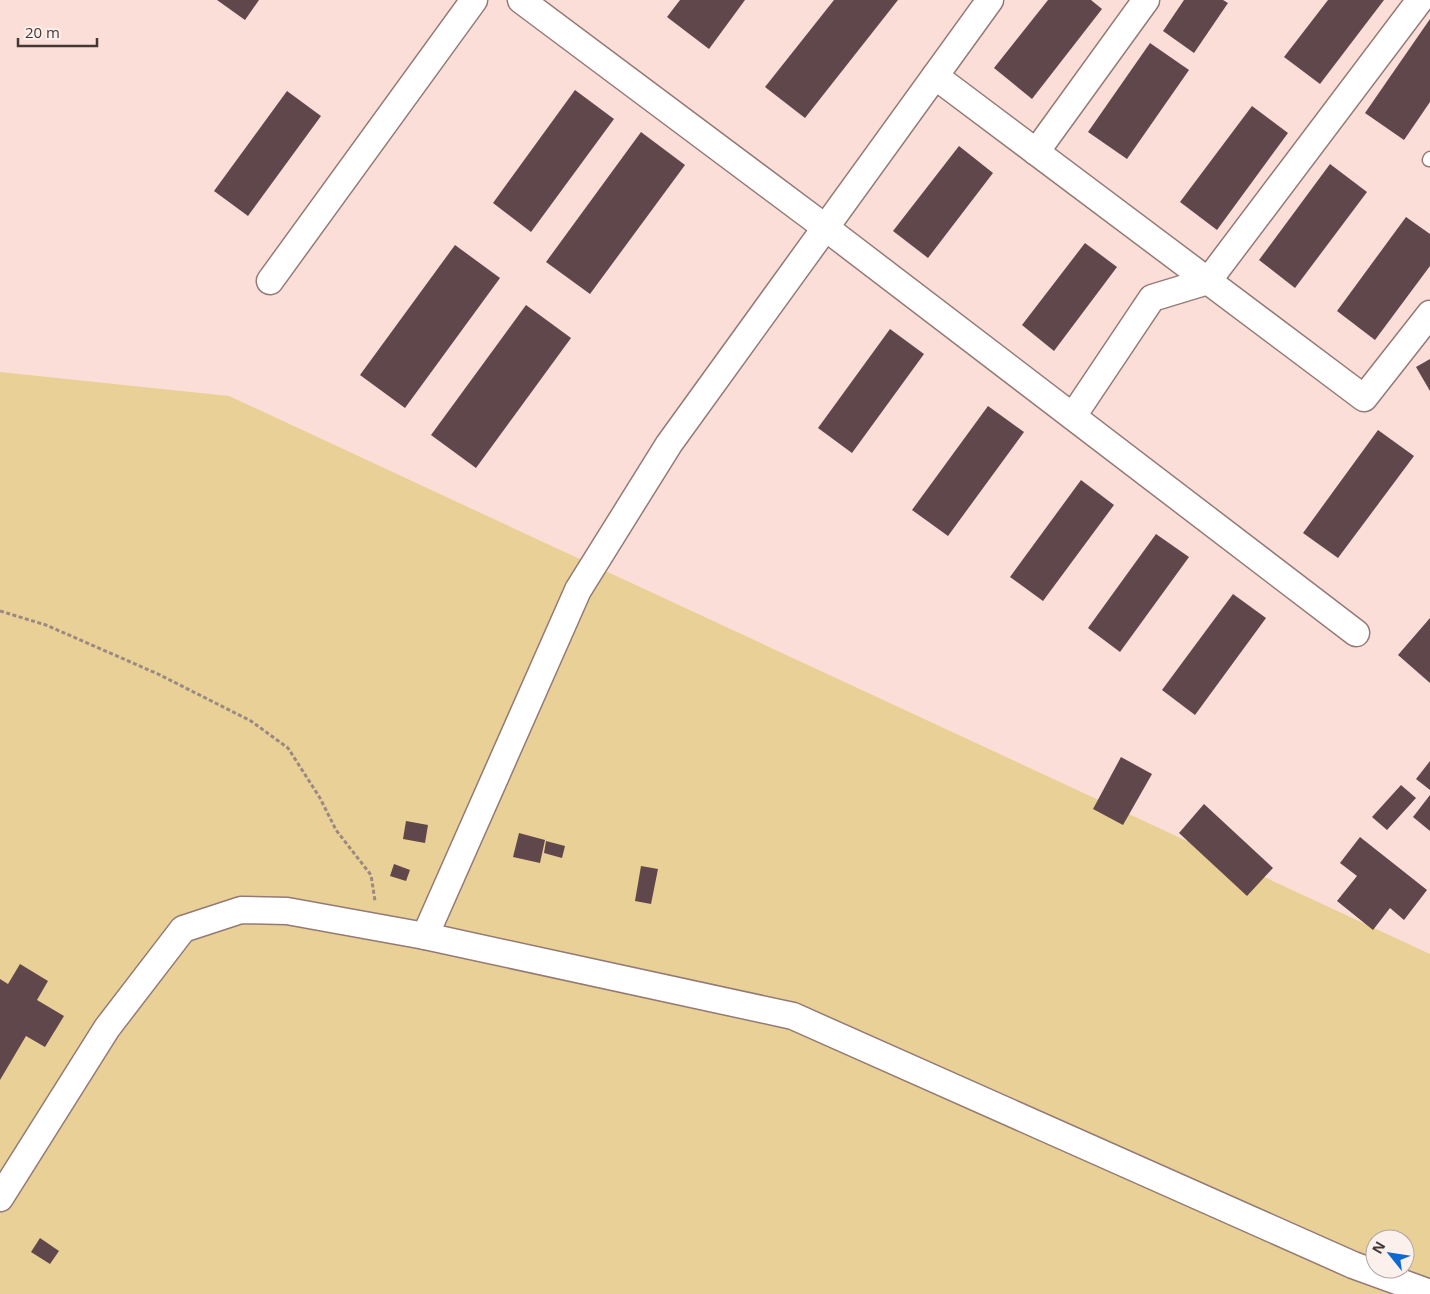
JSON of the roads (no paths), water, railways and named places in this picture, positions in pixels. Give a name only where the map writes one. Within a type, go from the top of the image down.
[{"type":"street","points":[[270,281],[474,0]]},
{"type":"street","points":[[521,0],[826,228],[1356,633]]},
{"type":"street","points":[[425,936],[578,590],[669,444],[990,0]]},
{"type":"street","points":[[1036,152],[1146,0]]},
{"type":"street","points":[[1073,416],[1152,298],[1208,280],[1420,0]]},
{"type":"street","points":[[935,76],[1364,398],[1430,314]]},
{"type":"street","points":[[0,1198],[107,1028],[183,929],[241,910],[287,911],[425,936],[793,1016],[1353,1265],[1430,1293]]}]
